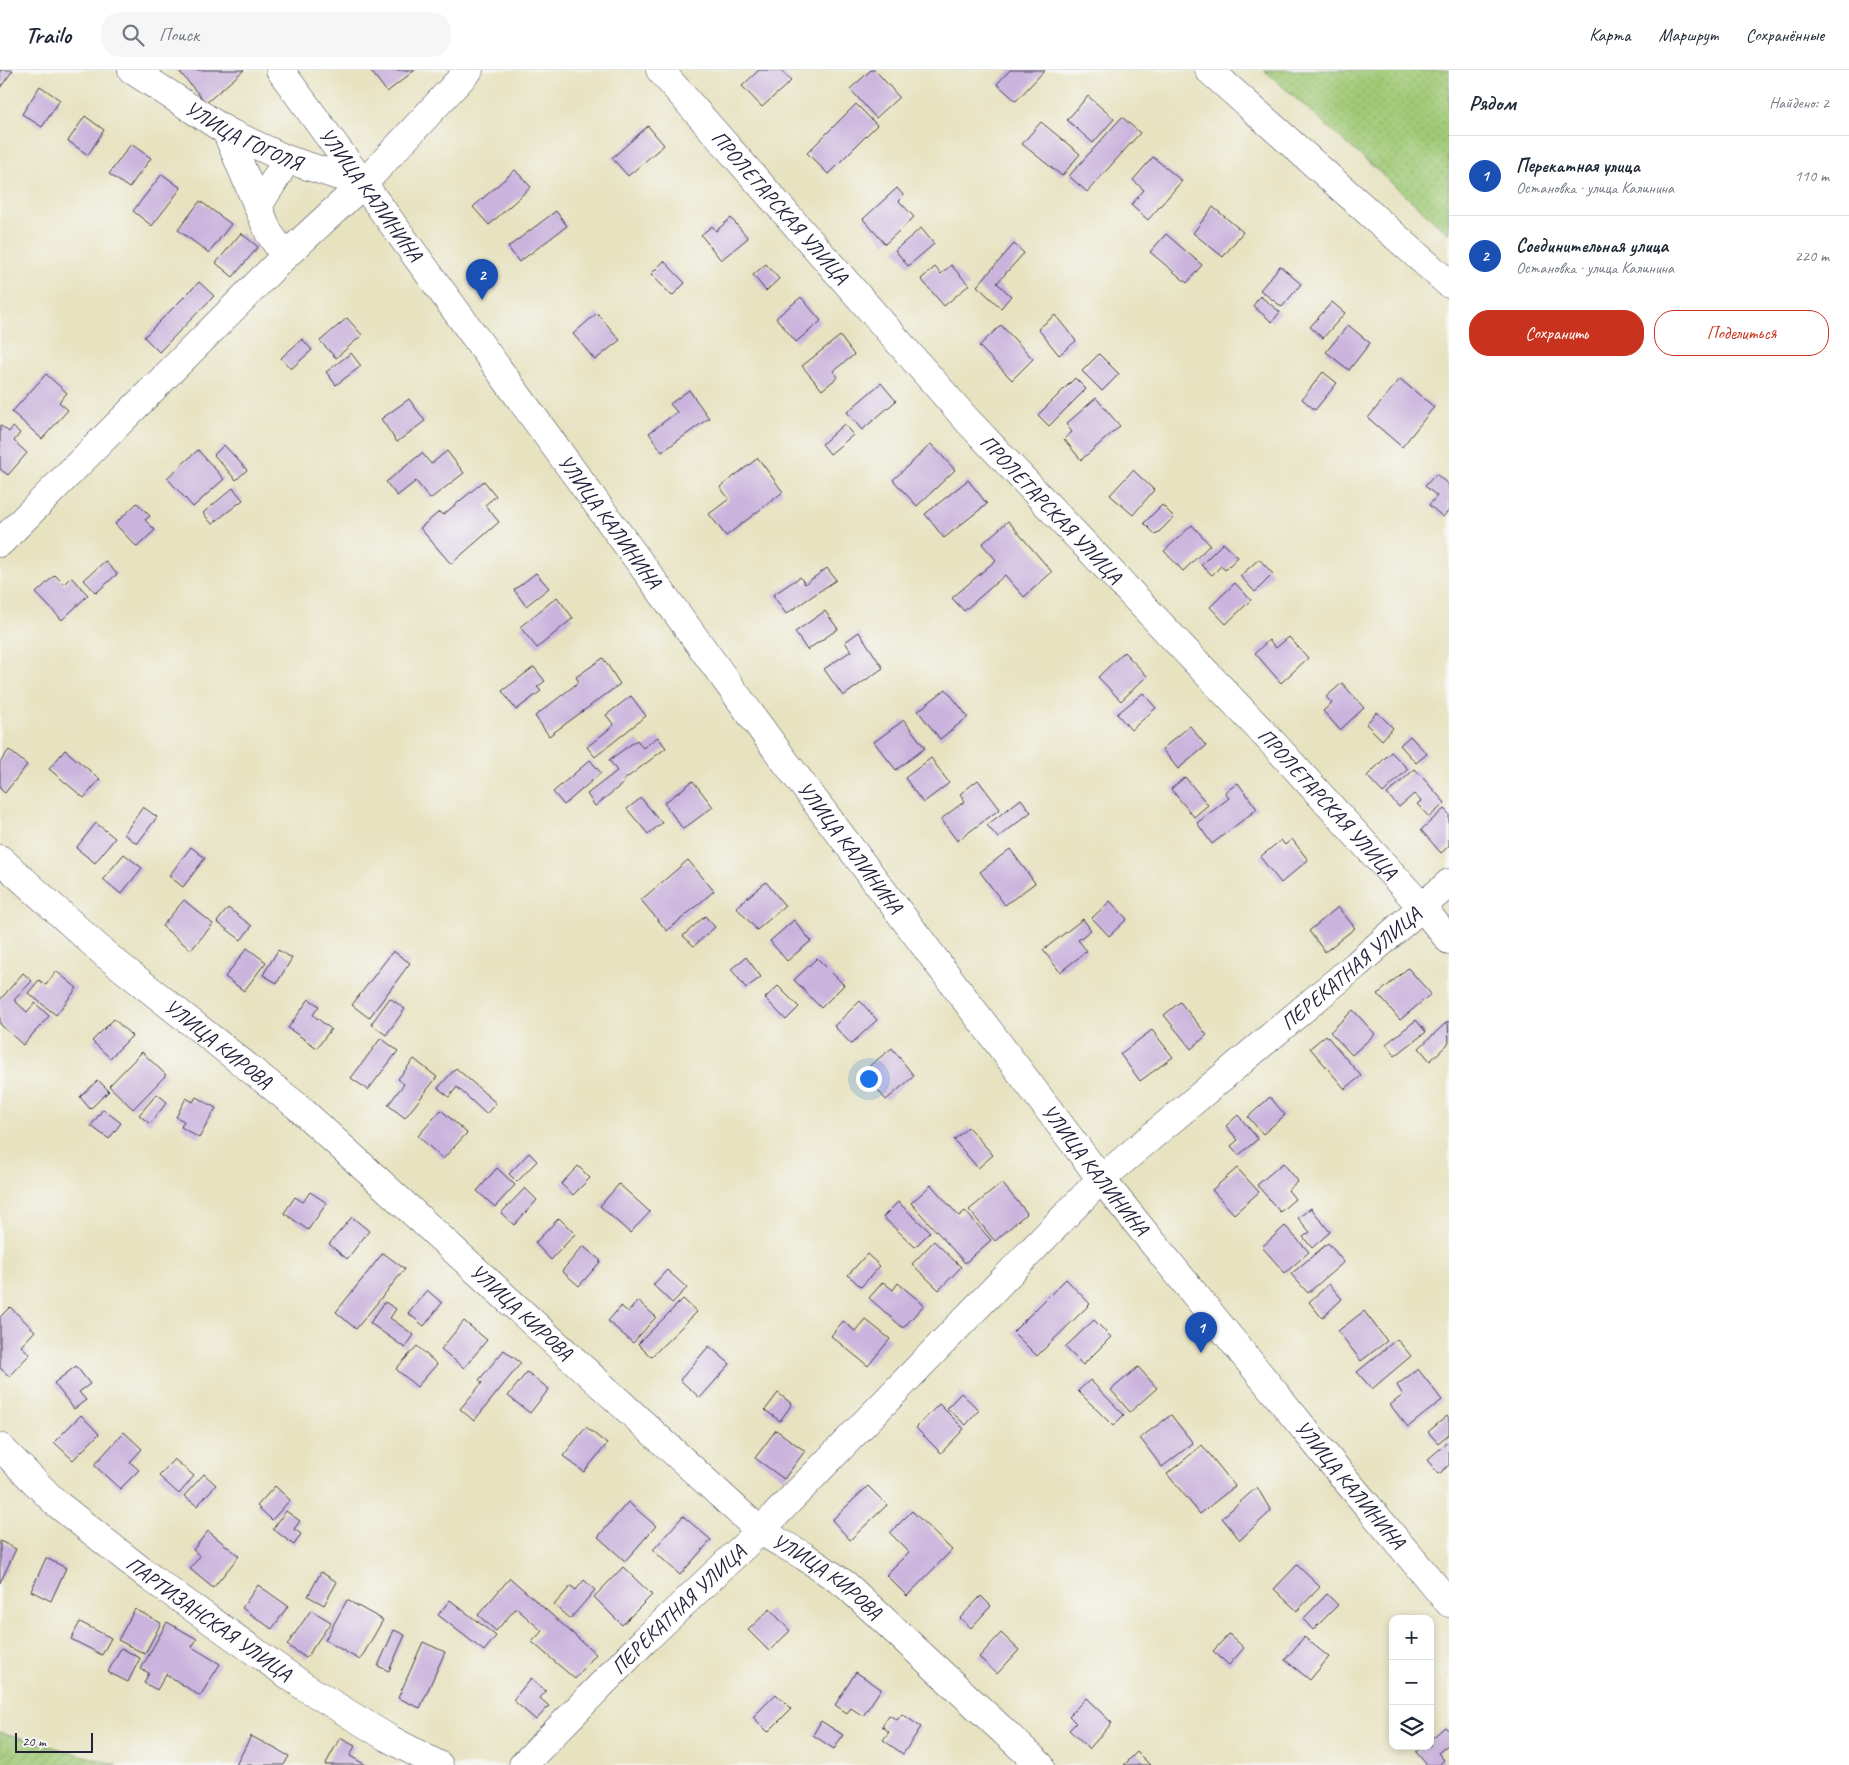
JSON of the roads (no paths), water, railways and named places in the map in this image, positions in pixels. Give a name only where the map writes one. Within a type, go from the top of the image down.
[{"type":"street","name":"УЛИЦА ГОГОЛЯ","points":[[132,70],[226,131],[286,158],[363,184]]},
{"type":"street","name":"УЛИЦА КАЛИНИНА","points":[[280,70],[784,760],[1101,1179],[1340,1473],[1449,1603]]},
{"type":"street","points":[[0,543],[285,256],[363,184],[469,70]]},
{"type":"street","name":"ПРОЛЕТАРСКАЯ УЛИЦА","points":[[660,70],[967,420],[1271,741],[1422,907],[1449,940]]},
{"type":"street","points":[[1209,70],[1449,284]]},
{"type":"street","points":[[226,131],[269,233],[285,256]]},
{"type":"street","points":[[258,206],[280,174],[286,158]]},
{"type":"street","name":"УЛИЦА КИРОВА","points":[[0,859],[106,955],[297,1106],[760,1531],[804,1556],[846,1585],[1040,1765]]},
{"type":"street","name":"ПЕРЕКАТНАЯ УЛИЦА","points":[[523,1765],[645,1640],[760,1531],[1101,1179],[1356,965],[1449,883]]},
{"type":"street","name":"ПАРТИЗАНСКАЯ УЛИЦА","points":[[0,1447],[56,1503],[151,1578],[305,1687],[388,1738],[439,1765]]},
{"type":"place","name":"Соединительная улица","points":[[482,300]]},
{"type":"place","name":"Перекатная улица","points":[[1201,1353]]}]
